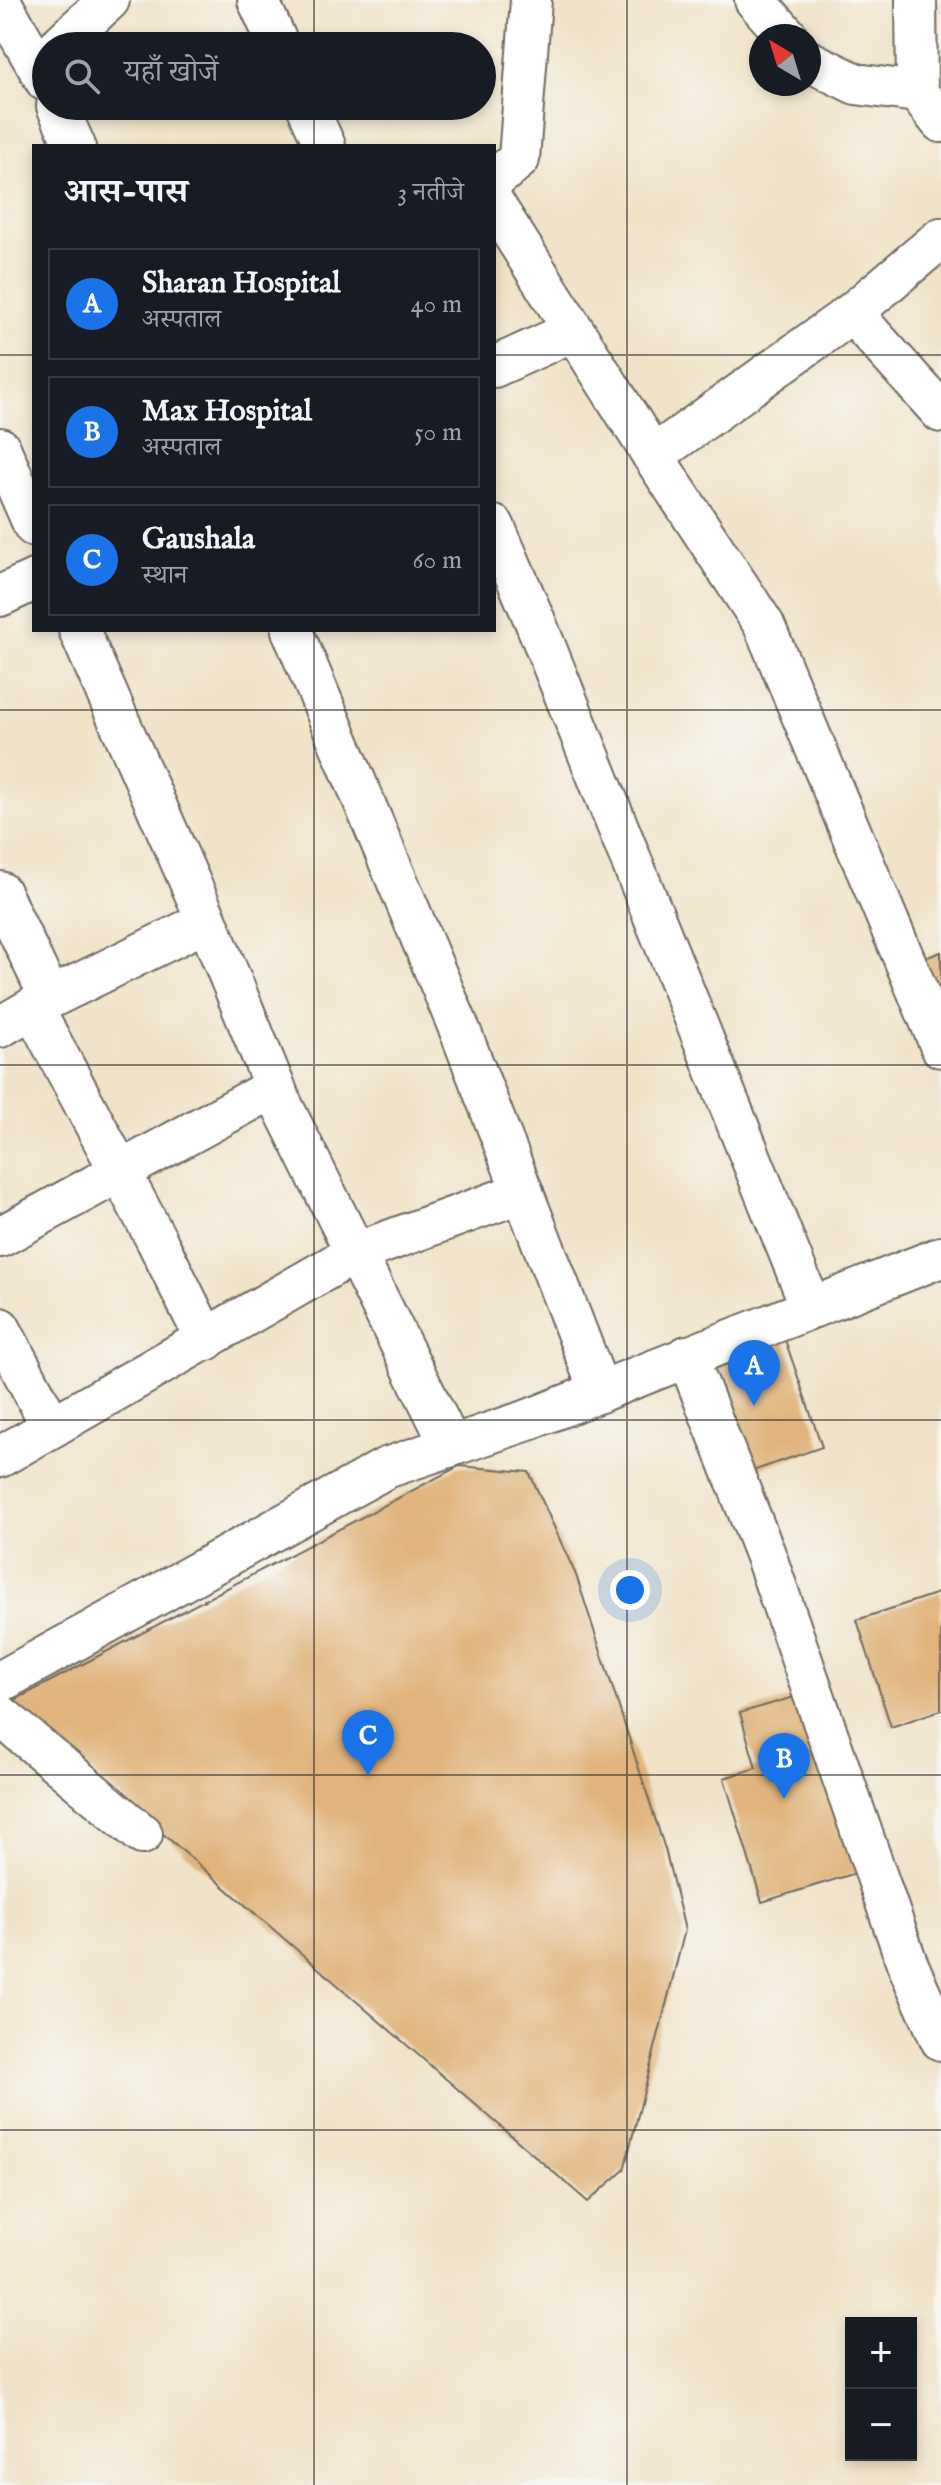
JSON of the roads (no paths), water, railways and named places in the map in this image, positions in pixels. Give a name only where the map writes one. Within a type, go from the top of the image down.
[{"type":"street","points":[[78,32],[109,0]]},
{"type":"street","points":[[258,0],[273,32]]},
{"type":"street","points":[[496,178],[519,159],[531,0]]},
{"type":"street","points":[[755,0],[776,24]]},
{"type":"street","points":[[821,67],[856,84],[929,107],[916,0]]},
{"type":"street","points":[[0,1],[32,43]]},
{"type":"street","points":[[63,120],[74,144]]},
{"type":"street","points":[[313,120],[324,144]]},
{"type":"street","points":[[496,207],[764,625],[941,1047]]},
{"type":"street","points":[[653,456],[852,313],[941,238]]},
{"type":"street","points":[[852,313],[941,412]]},
{"type":"street","points":[[496,366],[573,331]]},
{"type":"street","points":[[0,448],[32,521]]},
{"type":"street","points":[[496,531],[811,1307]]},
{"type":"street","points":[[0,596],[32,581]]},
{"type":"street","points":[[80,632],[207,921],[275,1087],[451,1446]]},
{"type":"street","points":[[293,632],[461,1033],[600,1392]]},
{"type":"street","points":[[0,892],[28,1011],[120,1171],[206,1340]]},
{"type":"street","points":[[28,1011],[207,921]]},
{"type":"street","points":[[0,1237],[275,1087]]},
{"type":"street","points":[[0,1457],[355,1253],[523,1192]]},
{"type":"street","points":[[0,1682],[386,1468],[528,1420],[941,1257]]},
{"type":"street","points":[[0,1328],[52,1427]]},
{"type":"street","points":[[687,1356],[765,1554],[907,1963],[941,2040]]},
{"type":"street","points":[[0,1715],[142,1834]]},
{"type":"place","name":"Sharan Hospital","points":[[754,1406]]},
{"type":"place","name":"Gaushala","points":[[368,1776]]},
{"type":"place","name":"Max Hospital","points":[[784,1799]]}]
